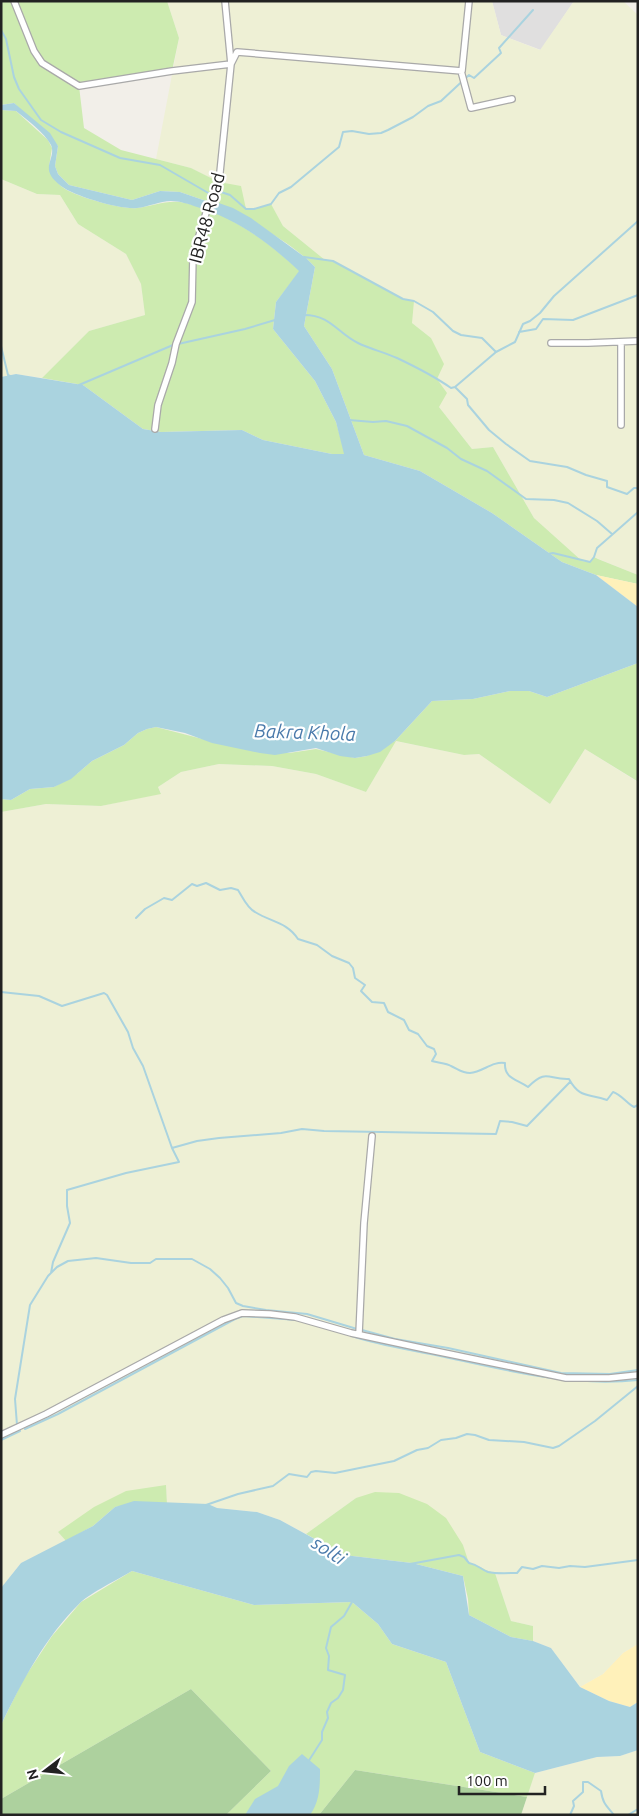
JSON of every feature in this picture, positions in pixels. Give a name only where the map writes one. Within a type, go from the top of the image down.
[{"type":"street","points":[[14,1],[30,43],[42,63],[79,86],[172,70],[231,64],[237,52],[460,71]]},
{"type":"street","name":"IBR48 Road","points":[[155,428],[158,405],[172,363],[176,344],[192,302],[193,255],[207,210],[214,198],[219,182],[231,64],[224,1]]},
{"type":"street","points":[[469,1],[460,71],[471,108],[512,99]]},
{"type":"street","points":[[551,343],[638,340]]},
{"type":"street","points":[[620,425],[621,342]]},
{"type":"street","points":[[359,1334],[364,1223],[372,1136]]},
{"type":"street","points":[[1,1435],[46,1414],[223,1320],[242,1313],[295,1317],[359,1334],[566,1378],[609,1378],[638,1375]]},
{"type":"shaded area","points":[[492,1],[574,1],[541,50],[501,35]]},
{"type":"green space","points":[[1,1],[167,1],[179,38],[172,71],[79,86],[84,128],[121,150],[191,168],[219,182],[241,186],[246,209],[254,209],[271,204],[283,226],[325,260],[333,261],[403,299],[414,301],[412,323],[431,338],[444,364],[437,379],[447,393],[439,407],[472,449],[493,447],[534,518],[582,561],[590,562],[594,557],[638,575],[638,584],[596,575],[562,562],[492,513],[420,471],[364,455],[332,369],[304,326],[315,267],[280,239],[213,201],[206,201],[180,192],[160,191],[132,200],[69,185],[58,174],[55,166],[58,146],[14,103],[1,105]]},
{"type":"green space","points":[[167,1],[492,1],[501,35],[540,50],[574,1],[623,1],[638,15],[638,575],[594,557],[590,562],[582,561],[534,518],[493,447],[472,449],[439,407],[431,338],[412,323],[403,299],[334,261],[325,260],[283,226],[271,205],[246,209],[219,182],[191,168],[156,159],[179,38]]},
{"type":"green space","points":[[1,110],[16,111],[48,140],[52,148],[49,167],[59,184],[67,190],[86,198],[121,207],[137,208],[161,203],[179,202],[202,208],[233,221],[261,239],[300,271],[276,302],[273,329],[315,381],[336,422],[345,454],[332,454],[263,440],[242,430],[161,432],[143,429],[83,385],[42,378],[89,331],[145,315],[141,284],[126,254],[78,224],[60,195],[37,194],[1,179]]},
{"type":"green space","points":[[1,179],[37,194],[60,195],[78,224],[126,254],[141,284],[145,315],[89,331],[42,378],[16,374],[1,377]]},
{"type":"green space","points":[[638,663],[637,781],[585,749],[550,804],[479,754],[464,755],[396,741],[366,792],[316,774],[272,766],[219,764],[181,772],[158,787],[161,794],[101,806],[46,804],[1,812],[1,799],[11,800],[30,789],[54,787],[78,773],[92,761],[124,745],[138,733],[147,729],[156,727],[222,744],[289,753],[316,749],[355,758],[367,756],[395,741],[432,701],[473,699],[510,691],[529,691],[547,697]]},
{"type":"green space","points":[[395,741],[464,755],[479,754],[550,804],[585,749],[636,781],[638,777],[638,1644],[623,1653],[603,1674],[580,1687],[551,1648],[533,1641],[533,1626],[511,1621],[495,1573],[485,1571],[477,1565],[469,1563],[463,1545],[356,1498],[306,1534],[280,1520],[257,1512],[217,1508],[208,1504],[167,1504],[166,1486],[58,1532],[66,1541],[21,1563],[1,1588],[1,812],[46,804],[101,806],[161,793],[158,787],[181,772],[219,764],[272,766],[316,774],[366,792]]},
{"type":"green space","points":[[166,1485],[167,1504],[144,1502],[115,1507],[93,1526],[66,1541],[58,1532],[94,1507],[126,1491]]},
{"type":"green space","points":[[375,1492],[399,1493],[427,1504],[446,1518],[463,1545],[469,1563],[495,1573],[511,1621],[533,1626],[533,1641],[511,1637],[469,1615],[463,1576],[412,1563],[344,1555],[306,1534],[356,1498]]},
{"type":"green space","points":[[132,1571],[254,1605],[352,1602],[378,1624],[392,1644],[446,1662],[480,1752],[535,1773],[527,1797],[355,1770],[319,1815],[226,1815],[271,1771],[191,1689],[1,1799],[1,1725],[23,1680],[52,1636],[81,1602]]},
{"type":"green space","points":[[191,1689],[271,1771],[226,1815],[1,1815],[1,1799]]},
{"type":"green space","points":[[638,1750],[638,1815],[521,1815],[535,1773],[597,1757],[620,1756]]},
{"type":"green space","points":[[355,1770],[527,1797],[521,1815],[319,1815]]},
{"type":"sand","points":[[596,575],[638,584],[638,607]]},
{"type":"sand","points":[[638,1644],[638,1702],[630,1707],[609,1701],[580,1687],[603,1674],[623,1653]]},
{"type":"water","name":"Bakra Khola","points":[[14,103],[50,133],[58,146],[55,166],[58,174],[69,185],[132,200],[160,191],[180,192],[206,201],[213,201],[233,208],[251,218],[306,258],[315,267],[304,326],[332,369],[364,455],[420,471],[492,513],[562,562],[596,575],[638,607],[638,663],[547,697],[529,691],[510,691],[473,699],[432,701],[395,741],[380,752],[355,758],[340,756],[316,748],[275,755],[260,753],[212,743],[185,733],[156,727],[138,733],[124,745],[92,761],[71,779],[54,787],[30,789],[11,800],[1,799],[1,377],[16,374],[83,385],[143,429],[161,432],[242,430],[263,440],[332,454],[344,454],[336,422],[315,381],[273,329],[276,302],[299,271],[252,233],[212,212],[174,201],[137,208],[120,207],[87,198],[67,190],[54,180],[50,174],[49,164],[52,150],[44,135],[16,111],[1,110],[1,105]]},
{"type":"water","name":"solti","points":[[134,1501],[208,1504],[217,1508],[257,1512],[280,1520],[344,1555],[412,1563],[463,1576],[469,1615],[511,1637],[533,1641],[551,1648],[580,1687],[609,1701],[630,1707],[638,1702],[638,1750],[620,1756],[597,1757],[535,1773],[480,1752],[446,1662],[392,1644],[378,1624],[352,1602],[254,1605],[132,1571],[91,1595],[67,1616],[35,1661],[1,1725],[1,1588],[21,1563],[93,1526],[115,1507]]},
{"type":"water","points":[[302,1754],[320,1769],[318,1799],[310,1815],[245,1815],[255,1799],[278,1786],[289,1766]]},
{"type":"waterway","points":[[221,192],[230,195],[246,209],[254,209],[271,204],[279,193],[291,187],[339,147],[343,132],[381,133],[413,117],[428,106],[441,101],[469,75],[474,78],[501,53],[499,48],[533,10]]},
{"type":"waterway","points":[[1,30],[6,39],[14,77],[19,89],[41,120],[61,132],[120,158],[160,165],[210,194]]},
{"type":"waterway","points":[[304,315],[321,318],[358,343],[404,361],[451,388],[455,387],[496,352],[515,342],[523,324],[540,313],[554,296],[638,221]]},
{"type":"waterway","points":[[304,257],[333,261],[403,299],[414,301],[433,312],[453,331],[461,335],[482,338],[496,352]]},
{"type":"waterway","points":[[519,332],[536,329],[543,319],[573,320],[638,295]]},
{"type":"waterway","points":[[178,344],[245,329],[275,320]]},
{"type":"waterway","points":[[79,385],[173,345]]},
{"type":"waterway","points":[[1,346],[8,375],[10,376]]},
{"type":"waterway","points":[[455,387],[467,399],[468,405],[489,430],[530,461],[567,467],[607,481],[607,487],[627,494],[634,488],[638,488]]},
{"type":"waterway","points":[[349,420],[386,421],[407,426],[447,448],[461,459],[487,471],[526,499],[554,500],[568,503],[597,521],[612,534]]},
{"type":"waterway","points":[[548,554],[553,553],[590,562],[597,548],[638,512]]},
{"type":"waterway","points":[[136,918],[145,909],[164,898],[172,900],[192,884],[197,886],[206,883],[220,890],[231,888],[238,890],[252,910],[289,929],[298,939],[317,945],[332,956],[349,963],[353,968],[355,978],[365,985],[361,991],[372,1002],[384,1003],[388,1012],[404,1020],[409,1030],[418,1034],[427,1046],[434,1049],[436,1054],[432,1061],[447,1064],[462,1072],[470,1073],[496,1064],[505,1063],[509,1076],[528,1087],[534,1081],[544,1076],[569,1079],[581,1093],[607,1100],[613,1092],[634,1107],[638,1105]]},
{"type":"waterway","points":[[1,992],[39,996],[62,1006],[104,993],[107,995],[128,1032],[133,1048],[143,1066],[172,1148]]},
{"type":"waterway","points":[[51,1273],[53,1262],[70,1223],[67,1190],[126,1173],[179,1162],[172,1148],[197,1141],[281,1133],[302,1129],[496,1134],[500,1121],[527,1126],[570,1082]]},
{"type":"waterway","points":[[17,1425],[15,1399],[30,1305],[48,1276],[57,1267],[68,1261],[96,1258],[131,1263],[150,1263],[156,1259],[192,1259],[210,1269],[220,1278],[236,1303],[243,1306],[307,1314],[357,1329]]},
{"type":"waterway","points":[[25,1429],[58,1414],[235,1319],[243,1316],[297,1320]]},
{"type":"waterway","points":[[362,1330],[395,1339],[448,1348],[561,1373],[610,1374],[638,1370]]},
{"type":"waterway","points":[[352,1336],[386,1345],[541,1376],[613,1382],[638,1380]]},
{"type":"waterway","points":[[206,1505],[238,1494],[273,1486],[289,1474],[307,1477],[311,1472],[316,1471],[335,1473],[394,1461],[417,1450],[428,1448],[441,1440],[467,1434],[489,1440],[524,1442],[553,1448],[559,1446],[595,1421],[638,1386]]},
{"type":"waterway","points":[[1,1440],[20,1431],[19,1429]]},
{"type":"waterway","points":[[410,1564],[459,1555],[464,1557],[469,1563],[488,1572],[517,1573],[522,1567],[533,1569],[542,1566],[559,1568],[570,1566],[585,1567],[638,1560]]},
{"type":"waterway","points":[[308,1762],[322,1740],[322,1732],[328,1718],[327,1712],[331,1703],[338,1698],[343,1690],[345,1675],[328,1670],[329,1656],[326,1648],[331,1627],[344,1616],[352,1602]]},
{"type":"waterway","points":[[570,1815],[574,1806],[573,1801],[583,1792],[583,1782],[588,1782],[601,1791],[604,1802],[614,1815]]},
{"type":"waterway","points":[[628,1815],[638,1809]]}]
